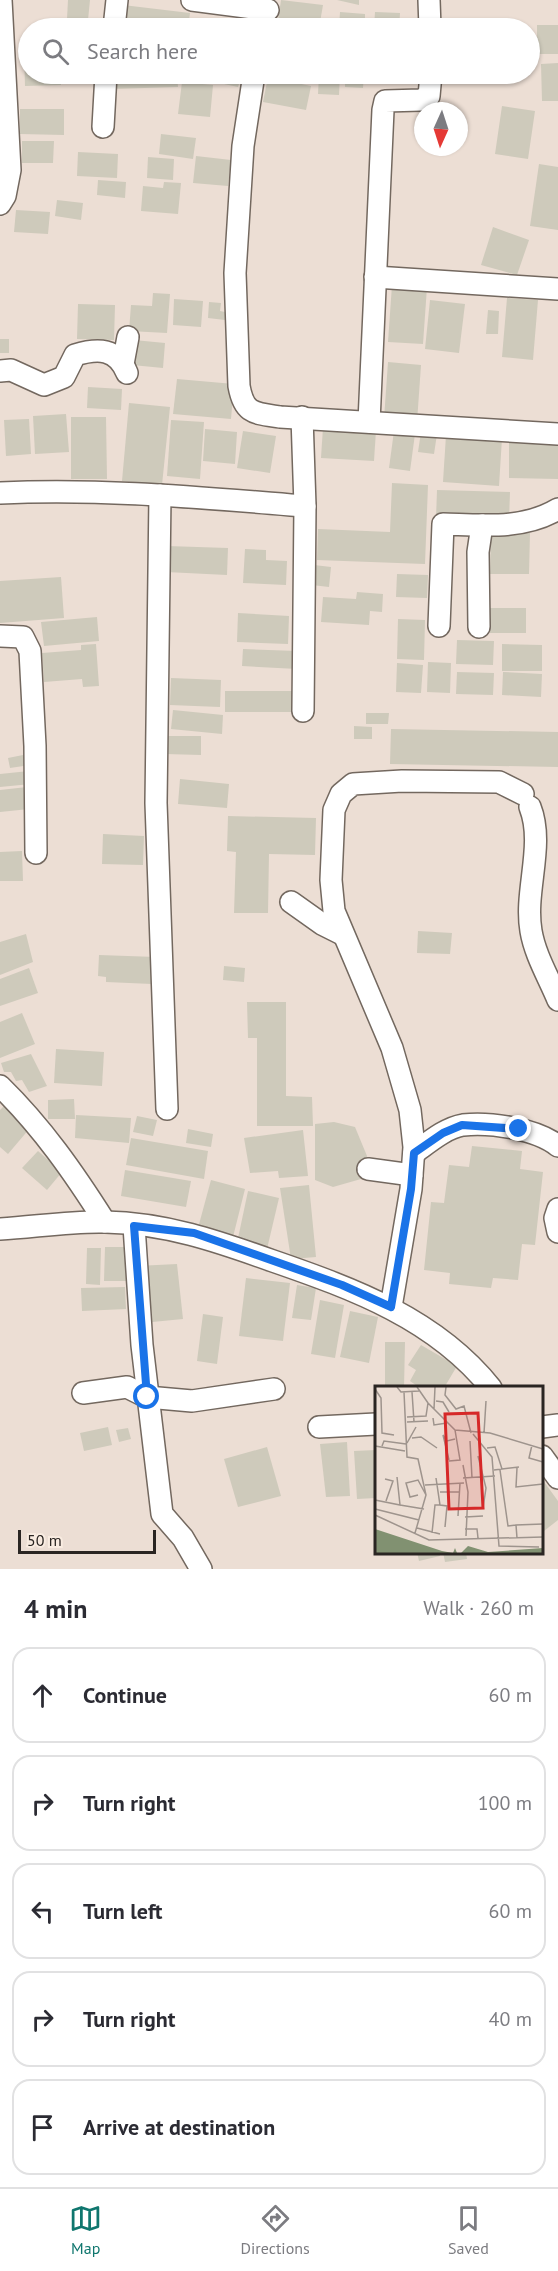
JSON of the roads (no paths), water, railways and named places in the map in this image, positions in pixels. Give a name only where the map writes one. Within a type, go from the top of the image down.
[{"type":"street","points":[[0,204],[5,196],[10,170],[1,0]]},
{"type":"street","points":[[115,18],[117,0]]},
{"type":"street","points":[[192,0],[268,13]]},
{"type":"street","points":[[429,0],[430,18]]},
{"type":"street","points":[[103,127],[105,84]]},
{"type":"street","points":[[252,84],[243,146],[235,273],[239,386],[242,402],[248,410],[280,417],[558,434]]},
{"type":"street","points":[[369,422],[382,111],[386,101],[421,100],[429,96],[430,84]]},
{"type":"street","points":[[375,277],[558,289]]},
{"type":"street","points":[[0,370],[11,370],[44,385],[63,377],[75,355],[95,349],[108,351],[125,368],[128,337]]},
{"type":"street","points":[[302,417],[305,506],[303,711]]},
{"type":"street","points":[[0,493],[43,491],[160,495],[305,506]]},
{"type":"street","points":[[160,495],[156,803],[167,1109]]},
{"type":"street","points":[[439,626],[443,524],[516,524],[540,520],[558,509]]},
{"type":"street","points":[[479,627],[478,552],[482,525]]},
{"type":"street","points":[[0,636],[23,637],[30,651],[35,746],[36,853]]},
{"type":"street","points":[[391,1307],[414,1153],[410,1110],[400,1069],[334,911],[332,827],[337,800],[346,787],[353,784],[402,781],[499,782],[526,801],[536,822],[530,909],[531,932],[558,1000]]},
{"type":"street","points":[[291,902],[322,924],[342,934]]},
{"type":"street","points":[[0,1086],[29,1115],[78,1178],[105,1222]]},
{"type":"street","points":[[414,1153],[443,1133],[462,1125],[519,1129],[545,1135],[558,1146]]},
{"type":"street","points":[[368,1169],[412,1175]]},
{"type":"street","points":[[558,1209],[555,1218],[558,1232]]},
{"type":"street","points":[[0,1229],[105,1222],[194,1233],[342,1285],[391,1307],[450,1347],[476,1369],[489,1386]]},
{"type":"street","points":[[134,1226],[147,1397],[162,1514],[183,1538],[201,1569]]},
{"type":"street","points":[[83,1393],[127,1387],[147,1397],[192,1401],[274,1389]]},
{"type":"street","points":[[319,1427],[375,1424]]},
{"type":"street","points":[[543,1427],[558,1425]]},
{"type":"street","points":[[543,1457],[558,1478]]}]
